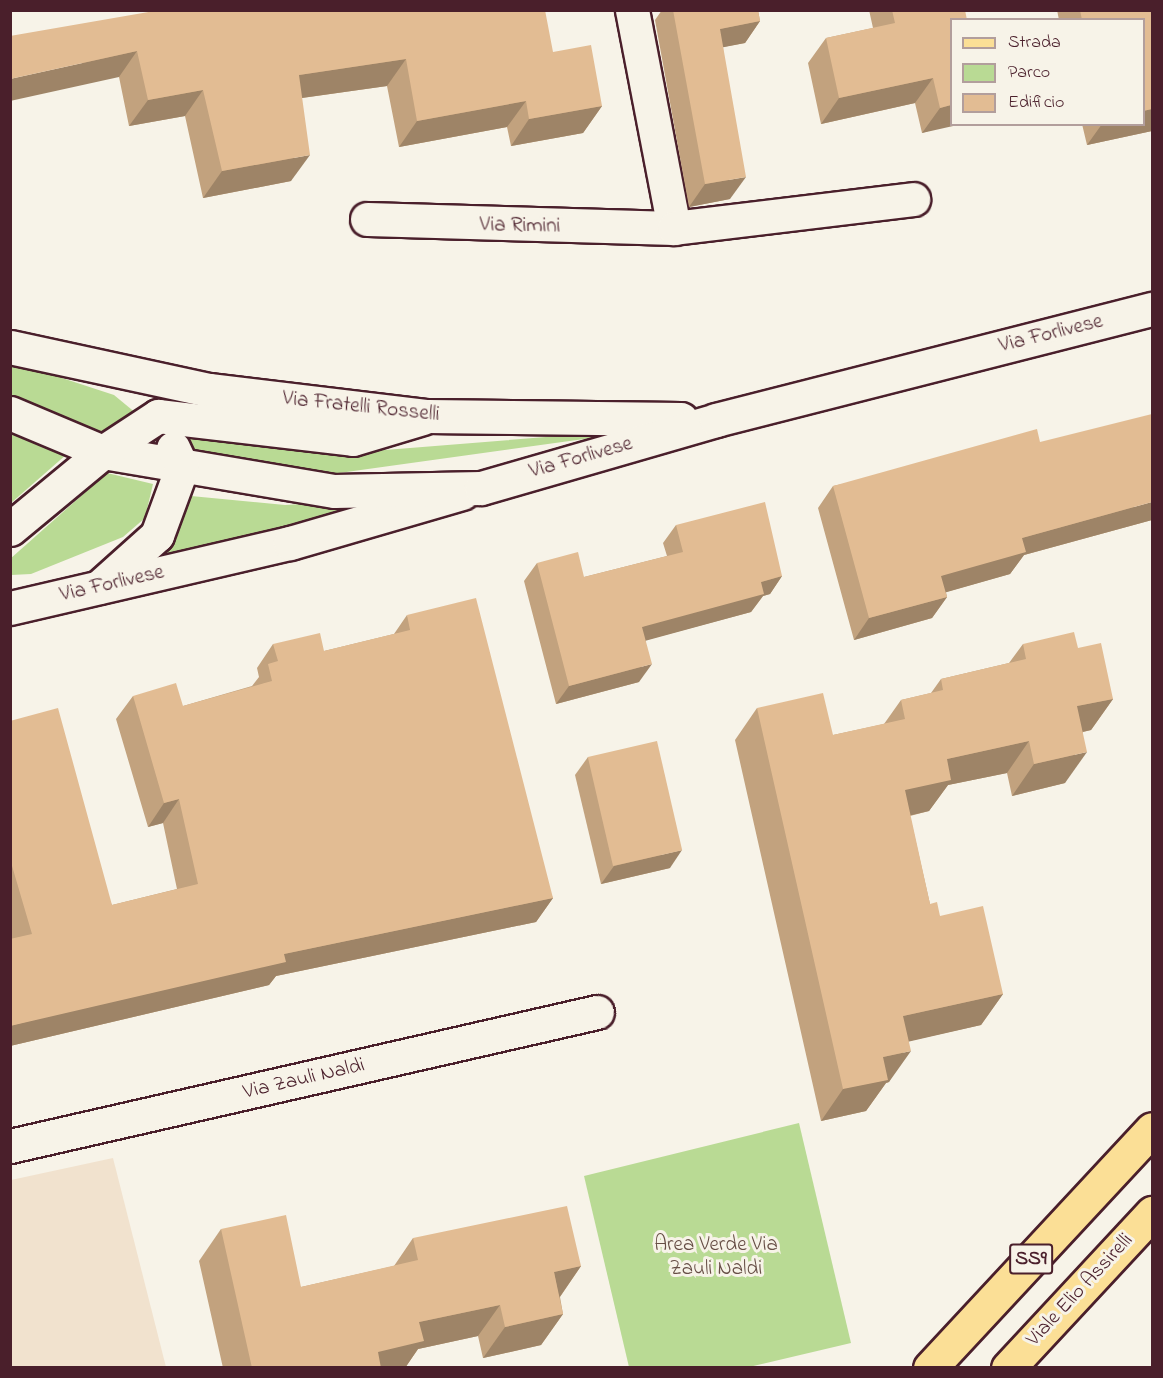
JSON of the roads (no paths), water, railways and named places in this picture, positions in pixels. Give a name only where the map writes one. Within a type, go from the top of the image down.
[{"type":"main road","points":[[632,10],[674,228]]},
{"type":"main road","name":"Via Rimini","points":[[367,219],[674,228],[913,199]]},
{"type":"main road","name":"Via Forlivese","points":[[10,608],[290,543],[716,420],[1152,309]]},
{"type":"main road","name":"Via Fratelli Rosselli","points":[[10,347],[209,390],[427,416],[716,420]]},
{"type":"main road","points":[[99,587],[157,535],[182,467],[158,416],[120,369]]},
{"type":"main road","points":[[10,413],[103,452],[182,467],[334,491],[481,488]]},
{"type":"main road","points":[[10,529],[103,452],[158,416],[353,439],[427,416]]},
{"type":"main road","name":"Via Zauli Naldi","points":[[10,1146],[597,1012]]},
{"type":"main road","name":"SS9","points":[[930,1368],[1152,1129]]},
{"type":"main road","name":"Viale Elio Assirelli","points":[[1008,1368],[1152,1213]]},
{"type":"park label","name":"Area Verde Via Zauli Naldi","points":[[716,1257]]}]
